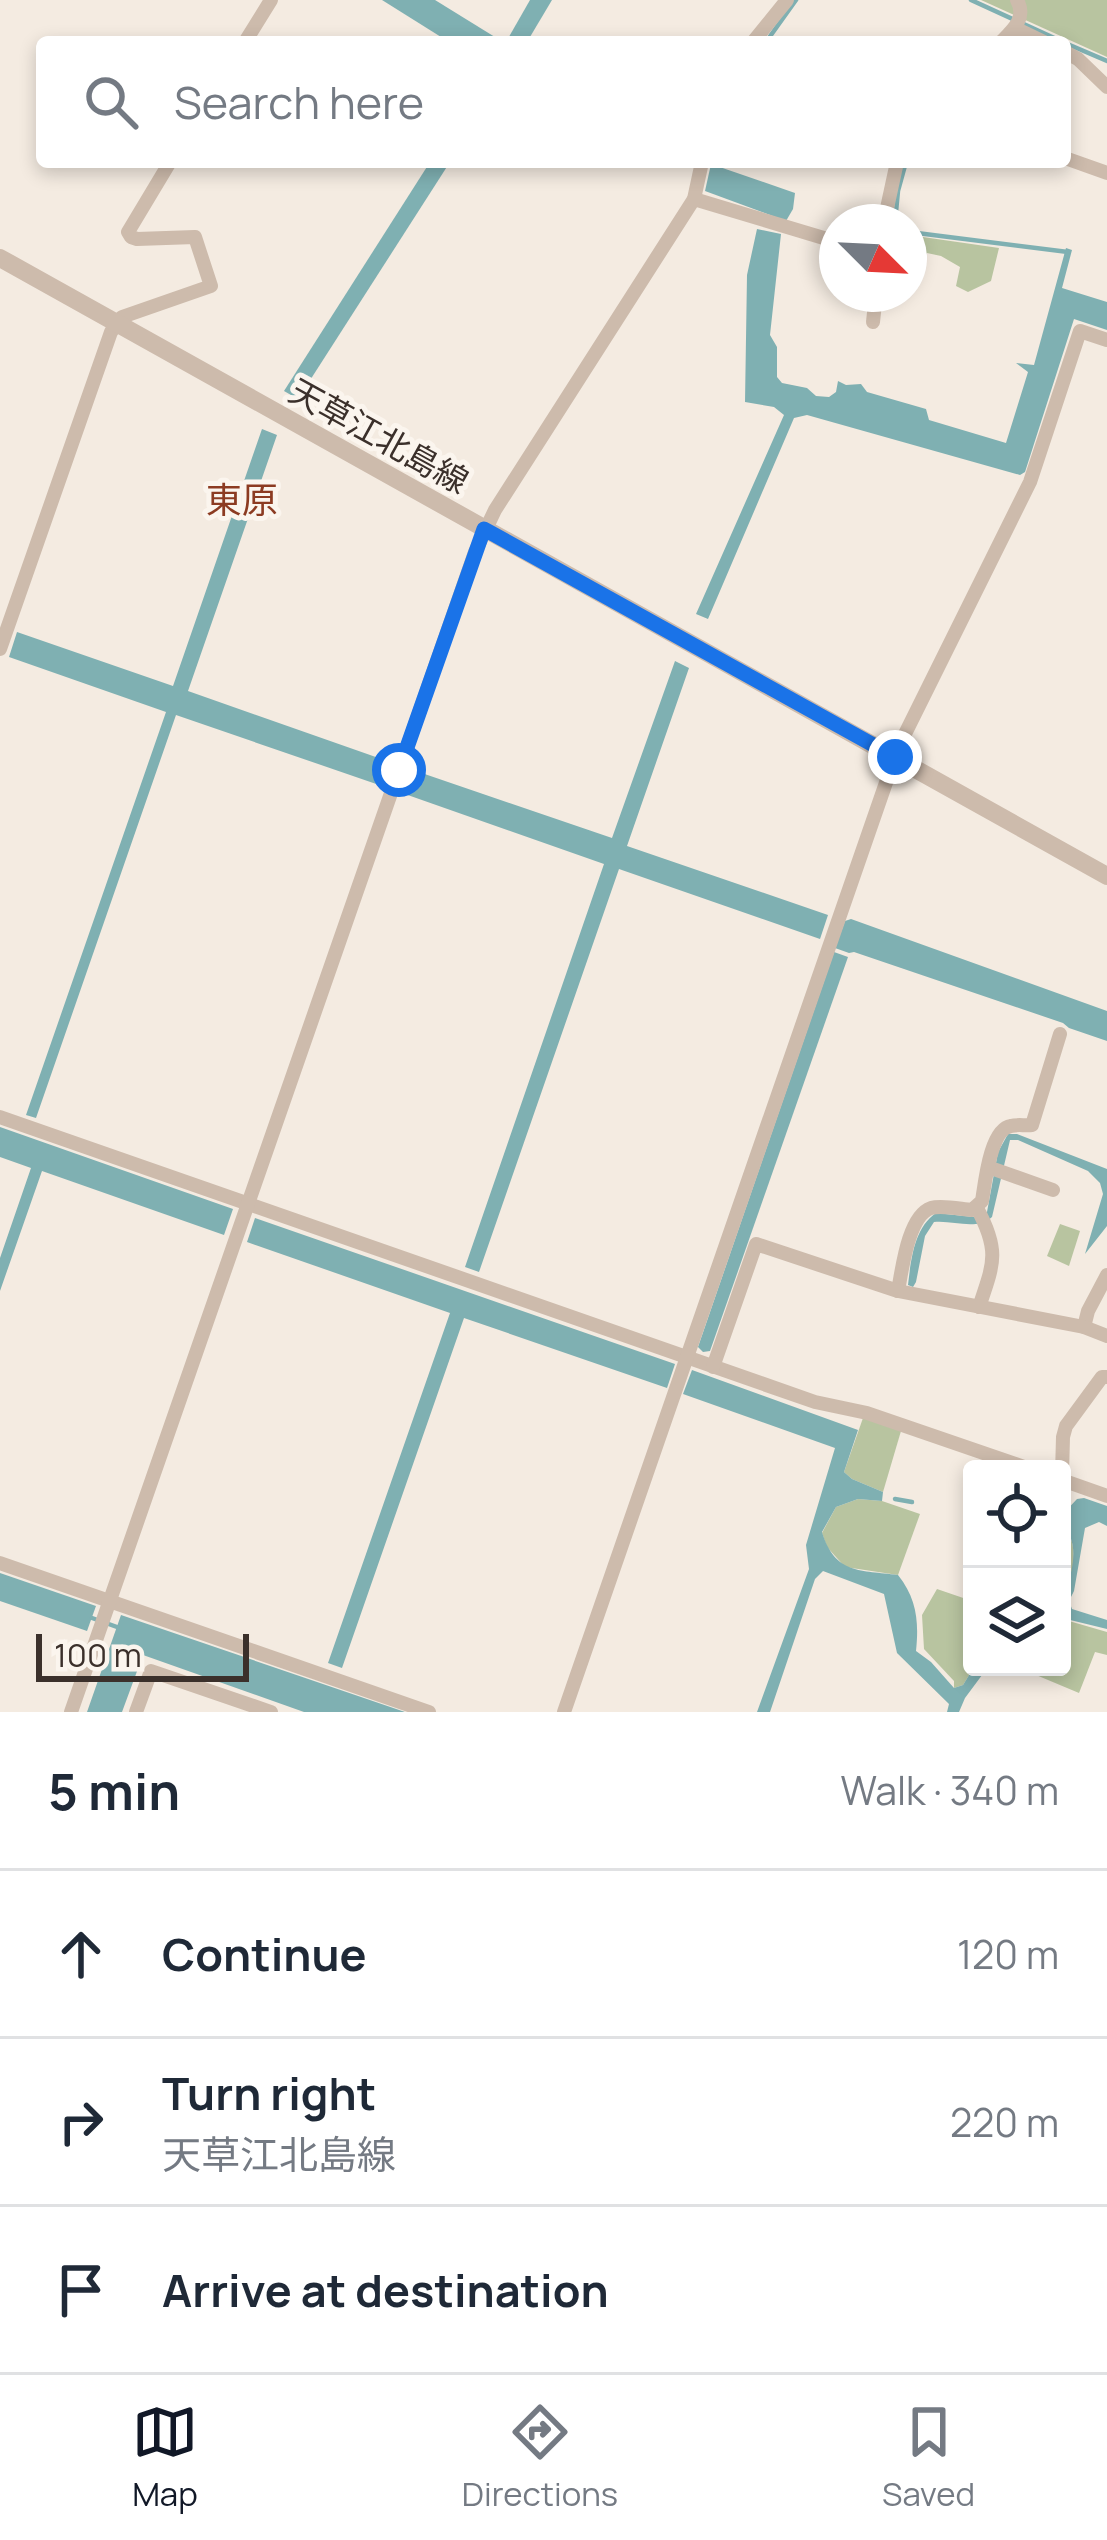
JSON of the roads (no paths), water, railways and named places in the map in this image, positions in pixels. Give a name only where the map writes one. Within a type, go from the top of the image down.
[{"type":"street","points":[[248,36],[271,0]]},
{"type":"street","points":[[758,36],[782,7],[767,0]]},
{"type":"street","points":[[1018,14],[1038,36]]},
{"type":"street","points":[[1071,55],[1107,87]]},
{"type":"street","points":[[1071,160],[1107,173]]},
{"type":"street","points":[[2,643],[110,332],[122,316],[211,286],[195,237],[137,239],[128,232],[166,168]]},
{"type":"street","points":[[888,204],[896,168]]},
{"type":"street","points":[[71,1712],[484,529],[694,199],[700,170]]},
{"type":"street","points":[[694,199],[819,236]]},
{"type":"street","name":"天草江北島線","points":[[0,258],[1107,875]]},
{"type":"street","points":[[873,322],[874,312]]},
{"type":"street","points":[[564,1712],[902,738],[1030,482],[1080,331],[1107,340]]},
{"type":"street","points":[[980,1307],[994,1245],[982,1216],[982,1201],[994,1142],[1010,1125],[1032,1125],[1060,1034]]},
{"type":"street","points":[[0,1117],[243,1218],[1004,1460]]},
{"type":"street","points":[[988,1167],[1053,1190]]},
{"type":"street","points":[[898,1291],[918,1217],[932,1208],[972,1210],[982,1216]]},
{"type":"street","points":[[713,1367],[756,1244],[898,1291],[1084,1327],[1107,1336]]},
{"type":"street","points":[[1084,1327],[1107,1275]]},
{"type":"street","points":[[1062,1460],[1066,1426],[1107,1376]]},
{"type":"street","points":[[1071,1481],[1107,1496]]},
{"type":"street","points":[[0,1563],[105,1615],[430,1712]]},
{"type":"street","points":[[136,1712],[151,1670],[271,1712]]},
{"type":"water","points":[[382,0],[435,0],[493,36],[439,36]]},
{"type":"water","points":[[530,0],[552,0],[531,36],[509,36]]},
{"type":"water","points":[[426,168],[446,168],[298,399],[284,391]]},
{"type":"water","points":[[710,168],[723,168],[795,193],[786,221],[705,191]]},
{"type":"water","points":[[757,229],[781,234],[770,335],[777,347],[777,377],[816,396],[829,397],[836,392],[838,381],[861,384],[867,392],[926,409],[929,420],[1006,443],[1028,372],[1016,363],[1034,365],[1066,248],[1072,250],[1062,288],[1107,302],[1107,330],[1074,319],[1025,472],[1020,475],[807,415],[794,418],[708,619],[696,614],[784,415],[774,407],[745,402],[747,275]]},
{"type":"water","points":[[262,429],[277,435],[188,691],[390,762],[382,786],[176,715],[36,1118],[26,1115],[166,712],[9,657],[17,632],[173,686]]},
{"type":"water","points":[[675,661],[689,668],[627,846],[828,915],[820,939],[619,869],[479,1272],[465,1267],[604,864],[402,793],[410,769],[612,838]]},
{"type":"water","points":[[851,919],[1107,1011],[1107,1041],[835,948],[845,921]]},
{"type":"water","points":[[834,952],[848,957],[710,1351],[703,1352],[698,1347]]},
{"type":"water","points":[[0,1127],[233,1209],[224,1235],[42,1171],[0,1291],[0,1258],[31,1168],[0,1157]]},
{"type":"water","points":[[1008,1134],[1107,1169],[1107,1226],[1085,1254],[1103,1194],[1100,1183],[1088,1171],[1010,1140],[992,1217],[972,1224],[934,1222],[925,1236],[916,1282],[913,1287],[908,1285],[915,1245],[929,1219],[936,1213],[983,1218],[987,1212],[998,1152]]},
{"type":"water","points":[[255,1218],[675,1364],[667,1388],[464,1318],[342,1668],[328,1663],[450,1313],[247,1242]]},
{"type":"water","points":[[692,1370],[858,1430],[844,1472],[883,1492],[882,1501],[858,1499],[836,1507],[822,1532],[827,1546],[851,1568],[898,1575],[915,1611],[916,1651],[954,1688],[968,1676],[981,1676],[959,1712],[947,1712],[949,1704],[897,1653],[884,1594],[823,1571],[815,1579],[770,1712],[757,1712],[809,1569],[806,1545],[835,1448],[683,1394]]},
{"type":"water","points":[[1077,1499],[1107,1506],[1107,1526],[1099,1522],[1085,1528],[1071,1597],[1071,1505]]},
{"type":"water","points":[[0,1573],[96,1606],[87,1631],[0,1601]]},
{"type":"water","points":[[1071,1606],[1107,1620],[1107,1629],[1071,1620]]},
{"type":"water","points":[[121,1615],[405,1712],[304,1712],[143,1655],[122,1712],[87,1712]]},
{"type":"waterway","points":[[770,36],[796,0]]},
{"type":"waterway","points":[[971,0],[1050,36]]},
{"type":"waterway","points":[[1071,46],[1107,61]]},
{"type":"waterway","points":[[897,204],[904,168]]},
{"type":"waterway","points":[[927,234],[1067,254]]},
{"type":"waterway","points":[[386,774],[406,781]]},
{"type":"waterway","points":[[895,1499],[912,1502]]},
{"type":"waterway","points":[[92,1618],[117,1627]]},
{"type":"district","name":"東原","points":[[242,500]]}]
